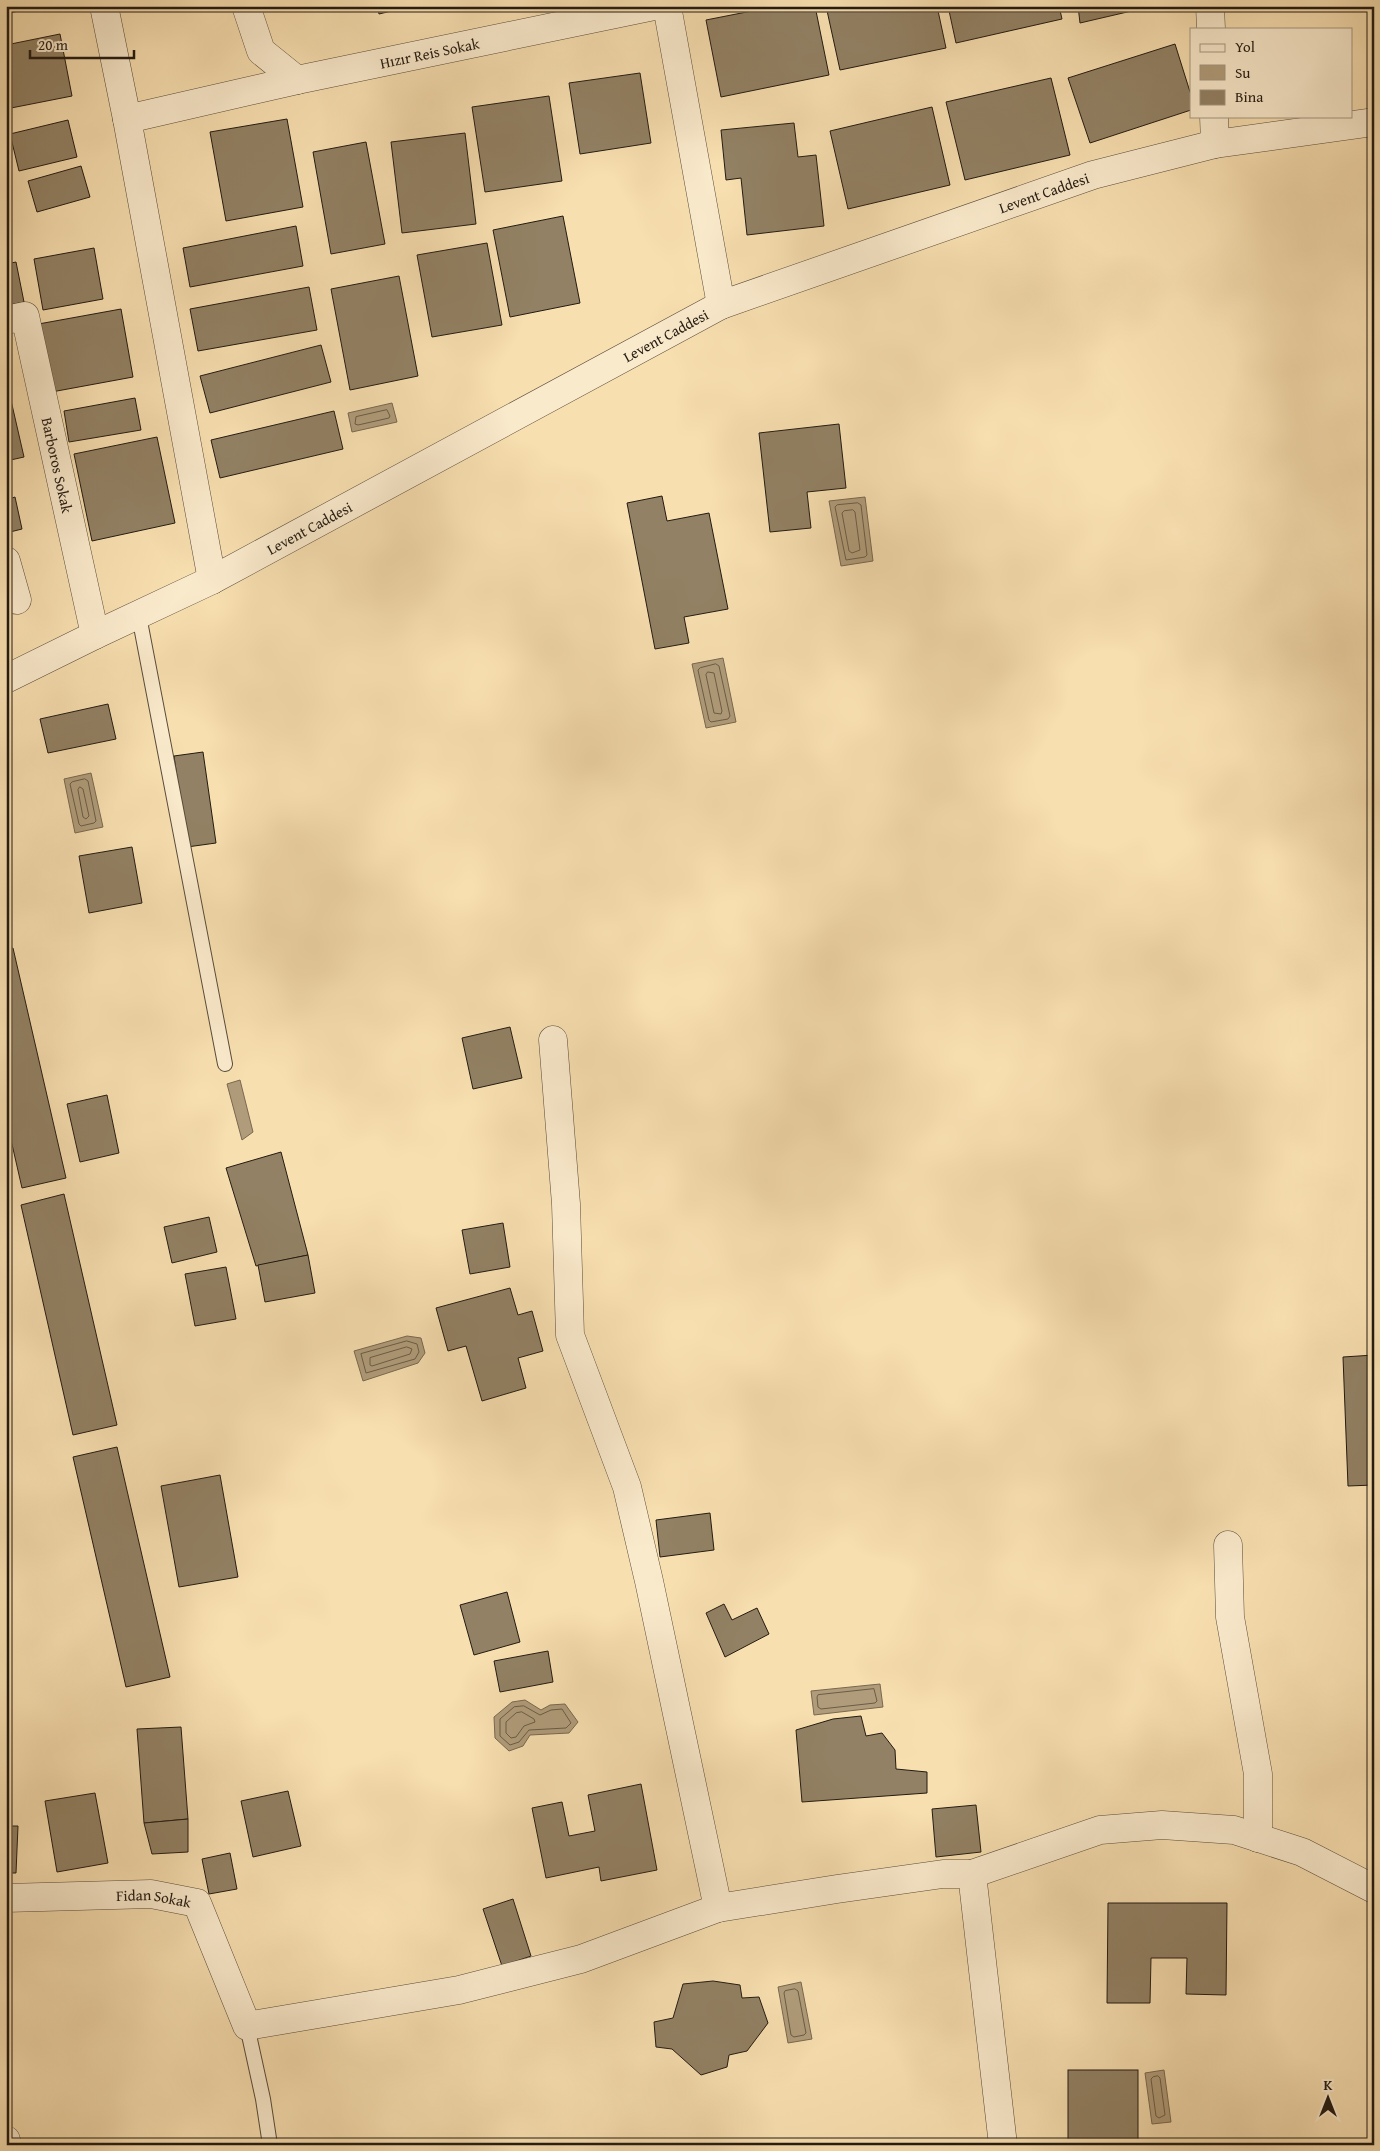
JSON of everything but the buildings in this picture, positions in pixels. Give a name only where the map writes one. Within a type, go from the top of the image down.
[{"type":"street","points":[[104,6],[127,119],[212,580]]},
{"type":"street","points":[[246,6],[261,51],[298,80]]},
{"type":"street","name":"Hızır Reis Sokak","points":[[127,119],[298,80],[654,6]]},
{"type":"street","points":[[667,6],[721,305]]},
{"type":"street","points":[[1210,6],[1211,28]]},
{"type":"street","points":[[1214,118],[1215,144]]},
{"type":"street","name":"Levent Caddesi","points":[[6,679],[212,580],[721,305],[1093,175],[1215,144],[1374,122]]},
{"type":"street","name":"Barboros Sokak","points":[[6,320],[25,316],[95,635]]},
{"type":"street","points":[[6,561],[17,600]]},
{"type":"street","points":[[553,1040],[566,1204],[570,1335],[627,1487],[649,1581],[718,1908]]},
{"type":"street","points":[[1228,1545],[1230,1616],[1258,1774],[1258,1838]]},
{"type":"street","points":[[247,2026],[459,1990],[581,1959],[718,1908],[943,1874],[972,1874],[1100,1830],[1162,1825],[1234,1830],[1302,1852],[1374,1889]]},
{"type":"street","points":[[972,1874],[1003,2145]]},
{"type":"street","name":"Fidan Sokak","points":[[6,1898],[151,1894],[197,1903],[247,2026]]},
{"type":"street","points":[[6,2140],[7,2145]]},
{"type":"lane","points":[[138,616],[225,1064]]},
{"type":"lane","points":[[247,2026],[263,2099],[270,2145]]},
{"type":"water","points":[[392,403],[397,422],[352,432],[348,413]]},
{"type":"water","points":[[865,497],[873,561],[841,566],[829,501]]},
{"type":"water","points":[[723,658],[736,722],[706,728],[692,664]]},
{"type":"water","points":[[91,773],[103,827],[75,833],[64,779]]},
{"type":"water","points":[[240,1080],[253,1132],[242,1140],[227,1084]]},
{"type":"water","points":[[407,1336],[421,1338],[425,1353],[418,1363],[363,1381],[354,1351]]},
{"type":"water","points":[[880,1684],[883,1707],[814,1715],[811,1691]]},
{"type":"water","points":[[525,1700],[541,1710],[550,1705],[565,1704],[578,1722],[569,1733],[530,1735],[523,1746],[509,1751],[495,1738],[494,1717],[512,1702]]},
{"type":"water","points":[[801,1982],[812,2039],[788,2043],[778,1987]]},
{"type":"water","points":[[1164,2070],[1171,2122],[1152,2124],[1145,2073]]}]
